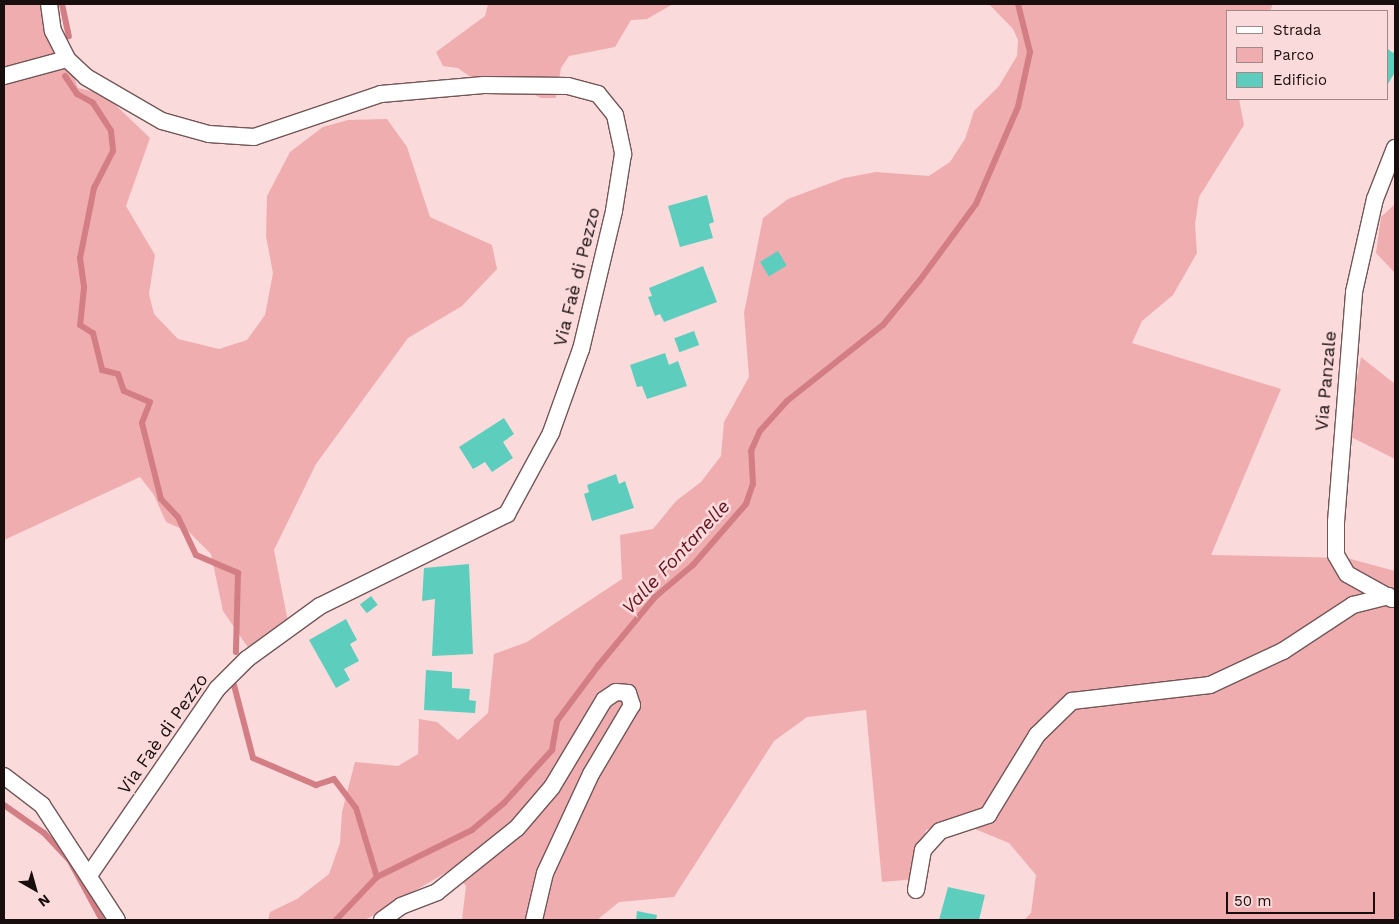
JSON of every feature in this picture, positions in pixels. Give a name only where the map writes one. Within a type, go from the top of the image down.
[{"type":"street","name":"Via Faè di Pezzo","points":[[48,4],[53,31],[67,60],[86,77],[162,121],[209,134],[254,138],[381,94],[484,85],[568,86],[598,94],[615,115],[623,154],[614,211],[581,349],[551,433],[508,514],[320,606],[247,660],[217,690],[89,875]]},
{"type":"street","points":[[4,76],[67,60]]},
{"type":"street","name":"Via Panzale","points":[[1392,599],[1346,574],[1336,555],[1336,522],[1354,292],[1375,199],[1395,148]]},
{"type":"street","points":[[916,890],[923,850],[940,830],[988,815],[1037,735],[1072,701],[1210,685],[1284,651],[1354,605],[1392,599]]},
{"type":"street","points":[[382,920],[401,906],[437,892],[516,828],[552,787],[604,700],[616,692],[628,693],[632,705],[591,774],[545,873],[534,920]]},
{"type":"street","points":[[4,776],[42,805],[89,875],[116,920]]},
{"type":"green space","points":[[4,4],[59,4],[62,43],[78,88],[104,94],[150,138],[126,206],[155,255],[149,294],[154,314],[178,339],[219,349],[247,340],[265,315],[273,273],[266,236],[267,196],[290,152],[323,127],[348,120],[387,119],[407,147],[430,217],[492,245],[497,269],[462,306],[408,338],[316,464],[274,550],[288,622],[259,653],[247,646],[223,611],[211,554],[189,532],[166,522],[154,495],[140,477],[4,540]]},
{"type":"green space","points":[[488,4],[673,4],[647,19],[631,20],[615,47],[569,56],[561,68],[556,98],[541,98],[513,84],[483,86],[458,68],[443,66],[436,52],[485,16]]},
{"type":"green space","points":[[989,4],[1273,4],[1270,10],[1226,10],[1226,100],[1239,100],[1244,125],[1199,197],[1195,224],[1197,253],[1173,295],[1142,321],[1132,343],[1281,389],[1211,555],[1347,558],[1395,571],[1395,920],[1024,920],[1031,913],[1036,875],[1009,843],[958,822],[926,830],[915,879],[882,882],[866,710],[807,717],[774,741],[674,897],[619,902],[597,920],[462,920],[466,886],[452,869],[365,920],[268,920],[270,912],[297,899],[329,874],[340,843],[342,812],[355,762],[398,766],[418,754],[419,719],[437,722],[458,740],[488,713],[494,654],[527,642],[622,579],[620,535],[653,529],[676,501],[701,482],[721,456],[724,422],[749,377],[744,313],[763,218],[788,199],[844,178],[876,172],[929,176],[950,162],[965,139],[974,111],[999,86],[1017,56],[1018,40],[1013,29]]},
{"type":"green space","points":[[1395,204],[1395,273],[1376,253],[1381,217]]},
{"type":"green space","points":[[1361,357],[1395,384],[1395,459],[1347,435]]},
{"type":"building","points":[[1389,50],[1393,53],[1395,50],[1395,72],[1389,82]]},
{"type":"building","points":[[707,195],[714,222],[709,224],[713,238],[680,247],[668,206]]},
{"type":"building","points":[[778,251],[787,266],[769,276],[760,262]]},
{"type":"building","points":[[703,266],[717,302],[664,322],[660,314],[655,316],[648,297],[652,296],[649,288]]},
{"type":"building","points":[[694,331],[699,345],[679,352],[674,338]]},
{"type":"building","points":[[665,353],[669,365],[678,361],[687,386],[647,399],[642,386],[637,387],[630,365]]},
{"type":"building","points":[[504,418],[514,434],[503,442],[513,458],[492,472],[485,462],[473,469],[459,447]]},
{"type":"building","points":[[616,474],[619,484],[625,481],[634,508],[592,521],[584,494],[589,492],[587,485]]},
{"type":"building","points":[[469,564],[473,654],[432,656],[435,599],[422,601],[424,568]]},
{"type":"building","points":[[371,596],[378,605],[367,613],[360,605]]},
{"type":"building","points":[[346,619],[357,640],[350,644],[359,661],[344,669],[350,680],[336,688],[309,640]]},
{"type":"building","points":[[426,670],[452,672],[452,688],[470,689],[469,700],[476,701],[475,713],[424,710]]},
{"type":"building","points":[[948,887],[985,895],[979,920],[939,920]]},
{"type":"building","points":[[637,911],[657,915],[656,920],[636,920]]},
{"type":"waterway","points":[[62,4],[69,36]]},
{"type":"waterway","name":"Valle Fontanelle","points":[[336,920],[377,877],[472,830],[504,803],[552,750],[557,721],[598,666],[655,597],[693,565],[746,504],[753,484],[751,451],[760,431],[787,401],[883,325],[920,280],[976,204],[1018,107],[1030,52],[1018,4]]},
{"type":"waterway","points":[[65,76],[77,94],[93,103],[111,131],[113,151],[94,188],[80,258],[84,288],[80,325],[93,333],[102,370],[118,374],[124,391],[150,402],[142,423],[161,499],[178,517],[196,555],[238,573],[236,652]]},
{"type":"waterway","points":[[234,685],[253,758],[316,785],[334,779],[356,808],[377,877]]},
{"type":"waterway","points":[[4,805],[44,833],[70,861],[102,920]]}]
